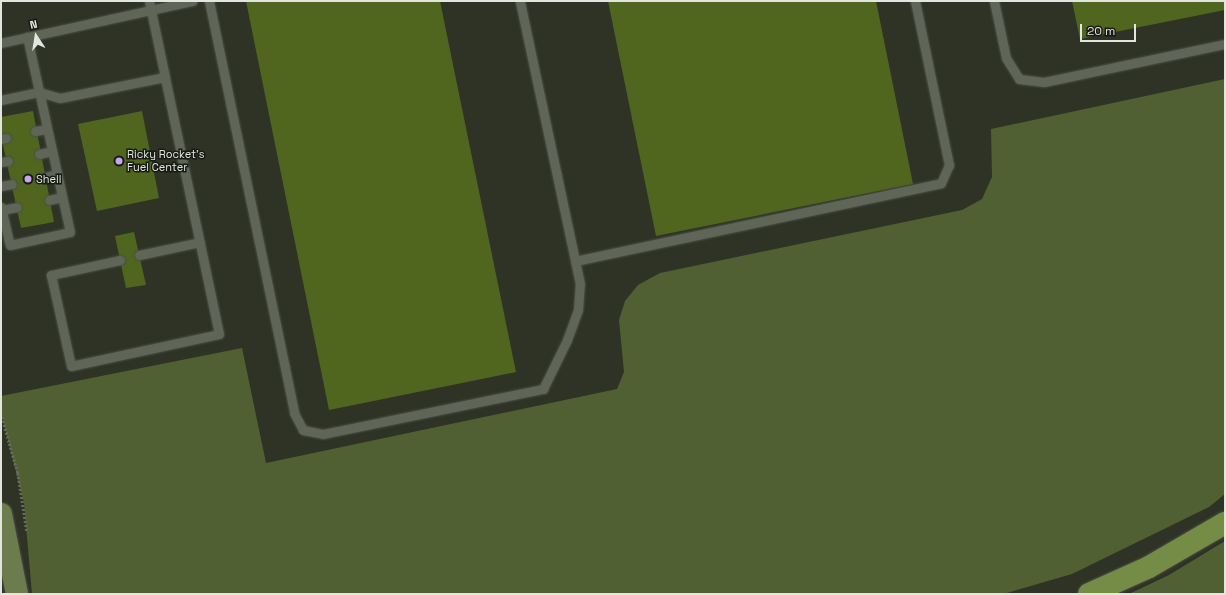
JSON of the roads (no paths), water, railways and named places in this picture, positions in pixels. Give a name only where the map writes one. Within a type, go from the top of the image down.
[{"type":"highway","points":[[1089,594],[1150,567],[1225,523]]},
{"type":"main road","points":[[1,514],[17,594]]},
{"type":"lane","points":[[1,42],[28,37],[150,5],[192,1]]},
{"type":"lane","points":[[209,1],[294,413],[302,430],[323,434],[543,388],[578,310],[580,284],[520,1]]},
{"type":"lane","points":[[575,261],[941,183],[949,165],[915,1]]},
{"type":"lane","points":[[994,1],[1006,58],[1019,79],[1044,82],[1225,44]]},
{"type":"lane","points":[[120,260],[51,274],[71,366],[220,334],[150,5]]},
{"type":"lane","points":[[17,207],[1,209],[10,245],[70,232],[28,37]]},
{"type":"lane","points":[[1,100],[39,92],[60,98],[165,77]]},
{"type":"lane","points":[[35,132],[47,129]]},
{"type":"lane","points":[[39,154],[52,151]]},
{"type":"lane","points":[[45,177],[57,174]]},
{"type":"lane","points":[[1,186],[12,184]]},
{"type":"lane","points":[[49,200],[62,197]]},
{"type":"lane","points":[[139,256],[200,242]]},
{"type":"place","name":"Ricky Rocket's Fuel Center","points":[[119,161]]},
{"type":"place","name":"Shell","points":[[28,179]]}]
